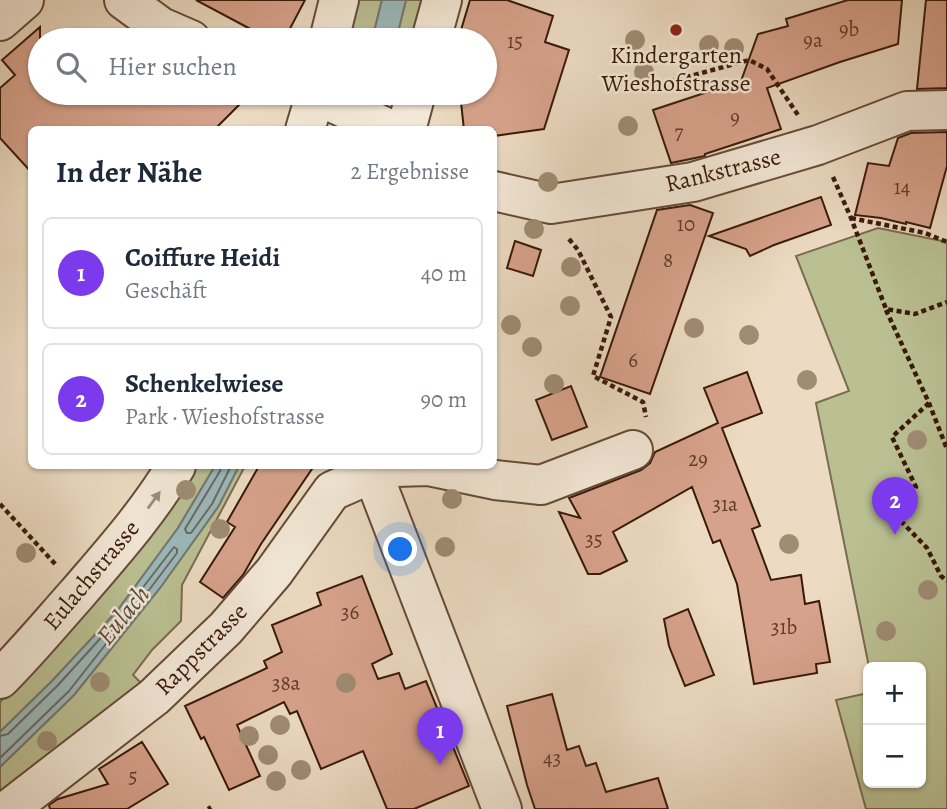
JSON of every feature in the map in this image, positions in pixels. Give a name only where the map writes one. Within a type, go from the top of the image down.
[{"type":"street","points":[[0,21],[24,0]]},
{"type":"street","points":[[124,0],[163,28]]},
{"type":"street","points":[[332,28],[339,0]]},
{"type":"street","points":[[434,28],[442,0]]},
{"type":"street","points":[[324,105],[390,126]]},
{"type":"street","points":[[397,126],[409,105]]},
{"type":"street","name":"Rankstrasse","points":[[497,192],[551,204],[693,181],[818,145],[907,111],[947,110]]},
{"type":"street","name":"Rappstrasse","points":[[442,469],[495,480],[541,485],[633,450]]},
{"type":"street","name":"Eulachstrasse","points":[[0,679],[123,542],[174,469]]},
{"type":"street","points":[[371,469],[502,809]]},
{"type":"street","name":"Rappstrasse","points":[[9,809],[154,696],[226,628],[274,572],[332,491],[371,469]]},
{"type":"path","points":[[629,83],[643,89],[749,60],[767,69],[818,145],[947,449]]},
{"type":"path","points":[[551,204],[554,222],[578,250],[611,317],[593,376],[643,402],[646,420],[641,440],[633,450]]},
{"type":"path","points":[[851,218],[925,233],[947,242]]},
{"type":"path","points":[[886,309],[915,314],[947,302]]},
{"type":"path","points":[[929,403],[892,437],[916,486],[899,519],[928,548],[941,576],[947,581]]},
{"type":"path","points":[[0,504],[80,591]]},
{"type":"green space","points":[[354,0],[382,0],[375,28],[347,28]]},
{"type":"green space","points":[[406,0],[422,0],[414,28],[399,28]]},
{"type":"green space","points":[[878,228],[947,242],[947,809],[866,809],[836,700],[863,694],[863,788],[926,788],[926,662],[868,662],[816,403],[849,391],[796,256]]},
{"type":"green space","points":[[184,469],[213,469],[178,528],[117,611],[0,732],[0,702],[67,630]]},
{"type":"green space","points":[[237,469],[243,469],[182,585],[181,621],[152,650],[133,675],[149,691],[0,798],[0,767],[74,695],[160,588],[218,507]]},
{"type":"water","points":[[382,0],[406,0],[399,28],[375,28]]},
{"type":"water","name":"Eulach","points":[[213,469],[237,469],[218,507],[160,588],[74,695],[0,767],[0,732],[117,611],[178,528]]},
{"type":"building","points":[[196,0],[305,0],[290,28],[248,28]]},
{"type":"building","points":[[470,0],[507,0],[553,16],[545,42],[569,50],[544,129],[497,136],[497,126],[464,126],[461,105],[497,105],[497,28],[462,28]]},
{"type":"building","points":[[848,0],[902,0],[898,44],[767,88],[781,129],[705,156],[671,163],[653,110],[741,81],[758,34],[788,26],[786,19]]},
{"type":"building","points":[[926,0],[947,0],[947,88],[917,89]]},
{"type":"building","points":[[28,37],[28,105],[239,105],[218,126],[28,126],[28,169],[0,138],[0,88],[15,75],[2,60]]},
{"type":"building","points":[[947,132],[947,166],[930,228],[855,215],[868,163],[889,166],[898,138],[911,133]]},
{"type":"building","points":[[821,197],[831,225],[750,256],[746,249],[709,236]]},
{"type":"building","points":[[690,205],[713,213],[650,394],[600,377],[657,210]]},
{"type":"building","points":[[515,241],[541,250],[533,276],[507,268]]},
{"type":"building","points":[[747,372],[762,413],[722,428],[760,526],[752,529],[771,580],[801,575],[805,604],[819,601],[830,662],[816,664],[817,673],[754,684],[737,584],[720,540],[713,543],[692,487],[613,532],[627,561],[600,574],[588,574],[559,512],[580,518],[569,498],[641,470],[650,463],[655,452],[718,423],[704,388]]},
{"type":"building","points":[[571,386],[587,427],[552,440],[536,400]]},
{"type":"building","points":[[257,469],[312,469],[243,575],[223,598],[200,582],[235,527],[227,522]]},
{"type":"building","points":[[362,576],[392,654],[372,664],[378,679],[399,673],[405,689],[426,681],[469,786],[414,809],[387,809],[363,751],[321,769],[297,711],[290,714],[284,702],[237,725],[260,776],[229,790],[204,737],[201,739],[185,706],[267,668],[264,661],[282,652],[272,625],[321,605],[317,593]]},
{"type":"building","points":[[688,609],[714,675],[685,686],[669,646],[664,619]]},
{"type":"building","points":[[552,694],[567,750],[579,746],[586,766],[596,763],[606,792],[658,778],[668,809],[535,809],[507,706]]},
{"type":"building","points":[[142,742],[168,784],[127,809],[50,809],[49,805],[58,799],[108,784],[99,769]]},
{"type":"place","name":"Kindergarten Wieshofstrasse","points":[[676,30]]},
{"type":"place","name":"Schenkelwiese","points":[[895,535]]},
{"type":"place","name":"Coiffure Heidi","points":[[440,765]]}]
